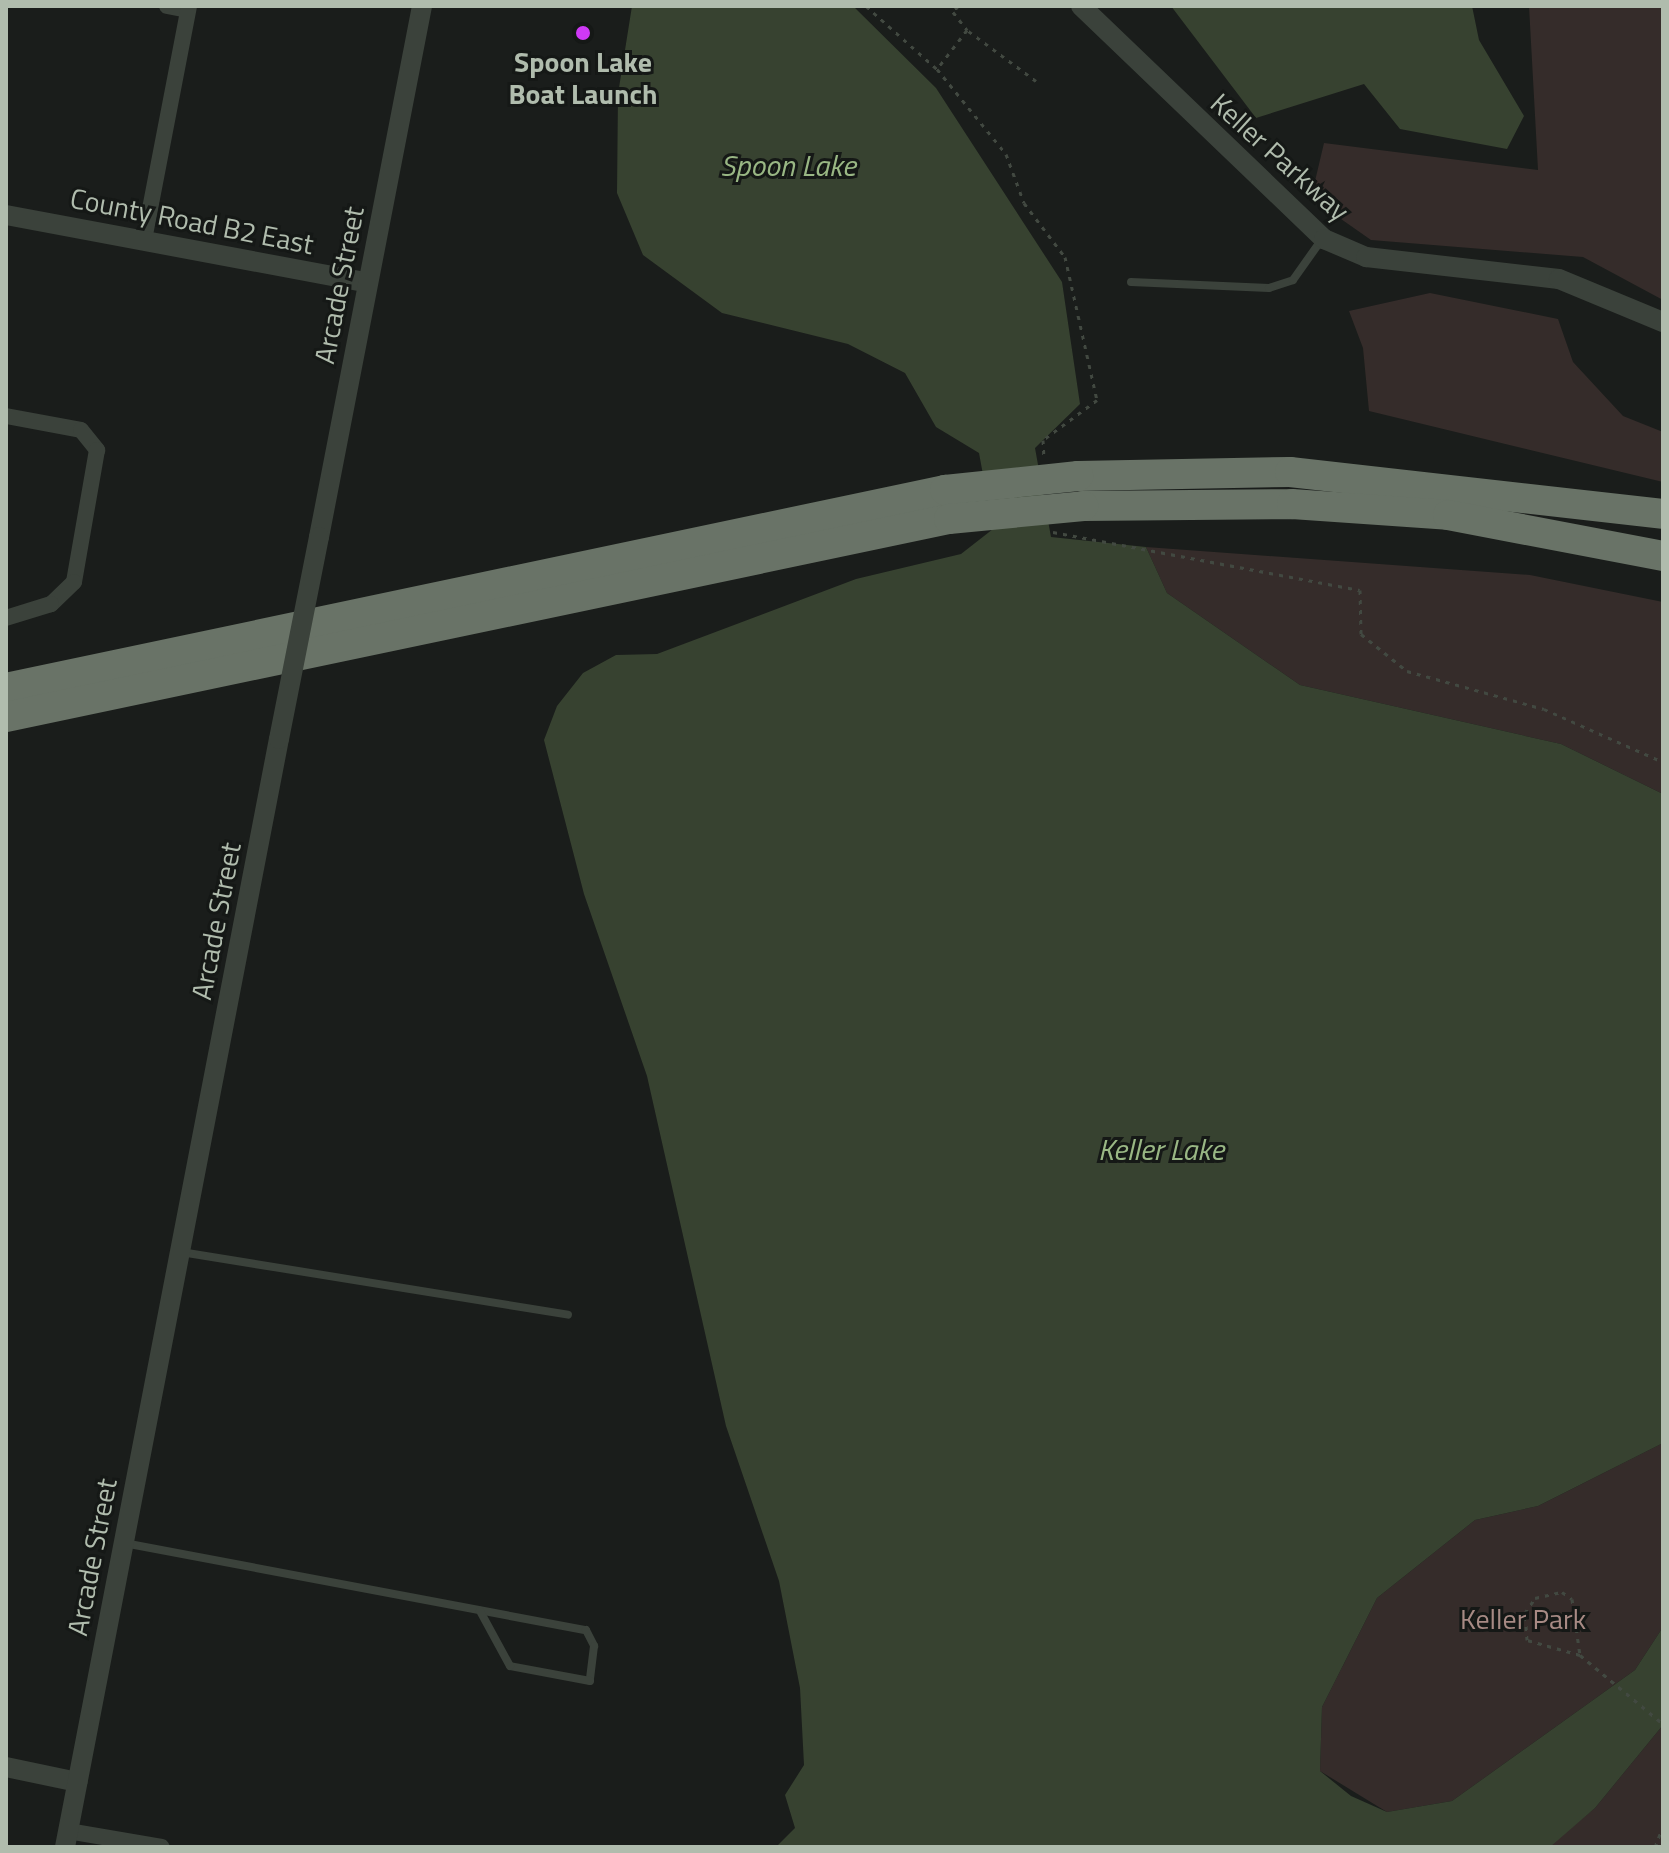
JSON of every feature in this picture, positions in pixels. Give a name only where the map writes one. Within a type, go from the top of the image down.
[{"type":"highway","points":[[6,717],[1078,476],[1226,470],[1411,482],[1663,514]]},
{"type":"highway","points":[[1411,482],[1663,529]]},
{"type":"highway","points":[[6,688],[947,505],[1292,504],[1521,527],[1663,556]]},
{"type":"highway","points":[[1521,527],[1663,568]]},
{"type":"street","points":[[144,240],[189,8],[167,6]]},
{"type":"street","name":"Arcade Street","points":[[66,1839],[422,6]]},
{"type":"street","name":"Keller Parkway","points":[[1081,6],[1322,238],[1366,257],[1559,279],[1663,322]]},
{"type":"street","name":"County Road B2 East","points":[[6,215],[368,283]]},
{"type":"street","points":[[6,416],[81,430],[97,450],[74,582],[51,604],[6,618]]},
{"type":"street","points":[[6,1767],[77,1782]]},
{"type":"street","points":[[66,1839],[162,1847]]},
{"type":"lane","points":[[1131,282],[1269,288],[1293,280],[1322,238]]},
{"type":"lane","points":[[180,1252],[568,1315]]},
{"type":"lane","points":[[124,1543],[586,1630],[594,1646],[590,1681],[510,1666],[480,1611]]},
{"type":"path","points":[[866,6],[937,69],[1006,154],[1024,203],[1065,257],[1097,400],[1043,440]]},
{"type":"path","points":[[958,6],[953,12],[967,30],[1036,81]]},
{"type":"path","points":[[937,69],[967,30]]},
{"type":"path","points":[[1051,526],[1054,536],[1127,542],[1360,590],[1361,634],[1407,671],[1544,709],[1663,762]]},
{"type":"path","points":[[1580,1655],[1572,1599],[1562,1592],[1535,1598],[1525,1613],[1527,1640],[1580,1655],[1663,1724]]},
{"type":"path","points":[[1655,1847],[1663,1826]]},
{"type":"green space","points":[[1529,6],[1663,6],[1663,300],[1583,257],[1371,240],[1311,198],[1324,143],[1538,170]]},
{"type":"green space","points":[[1430,293],[1558,319],[1573,362],[1623,416],[1663,432],[1663,482],[1369,411],[1363,348],[1349,311]]},
{"type":"green space","points":[[1146,547],[1530,575],[1663,602],[1663,794],[1561,744],[1300,685],[1167,593]]},
{"type":"green space","name":"Keller Park","points":[[1663,1443],[1663,1627],[1635,1670],[1452,1801],[1387,1812],[1320,1771],[1322,1707],[1377,1598],[1475,1520],[1538,1506]]},
{"type":"green space","points":[[1663,1725],[1663,1847],[1548,1847],[1595,1808]]},
{"type":"water","name":"Keller Lake","points":[[632,6],[853,6],[936,88],[1062,282],[1080,404],[1035,448],[1051,537],[1146,547],[1167,593],[1300,685],[1561,744],[1663,794],[1663,1443],[1538,1506],[1475,1520],[1377,1598],[1322,1707],[1320,1771],[1351,1796],[1387,1812],[1452,1801],[1635,1670],[1663,1627],[1663,1725],[1595,1808],[1550,1847],[776,1847],[795,1828],[785,1795],[804,1765],[800,1688],[779,1581],[726,1426],[647,1076],[584,894],[544,740],[557,706],[583,673],[616,655],[657,654],[856,579],[961,554],[993,529],[979,453],[936,427],[905,373],[848,344],[722,313],[643,255],[617,193],[618,94]]},
{"type":"water","points":[[1171,6],[1472,6],[1479,40],[1524,116],[1507,149],[1400,129],[1364,84],[1256,118]]},
{"type":"place","name":"Spoon Lake Boat Launch","points":[[583,33]]},
{"type":"water label","name":"Spoon Lake","points":[[788,165]]}]
